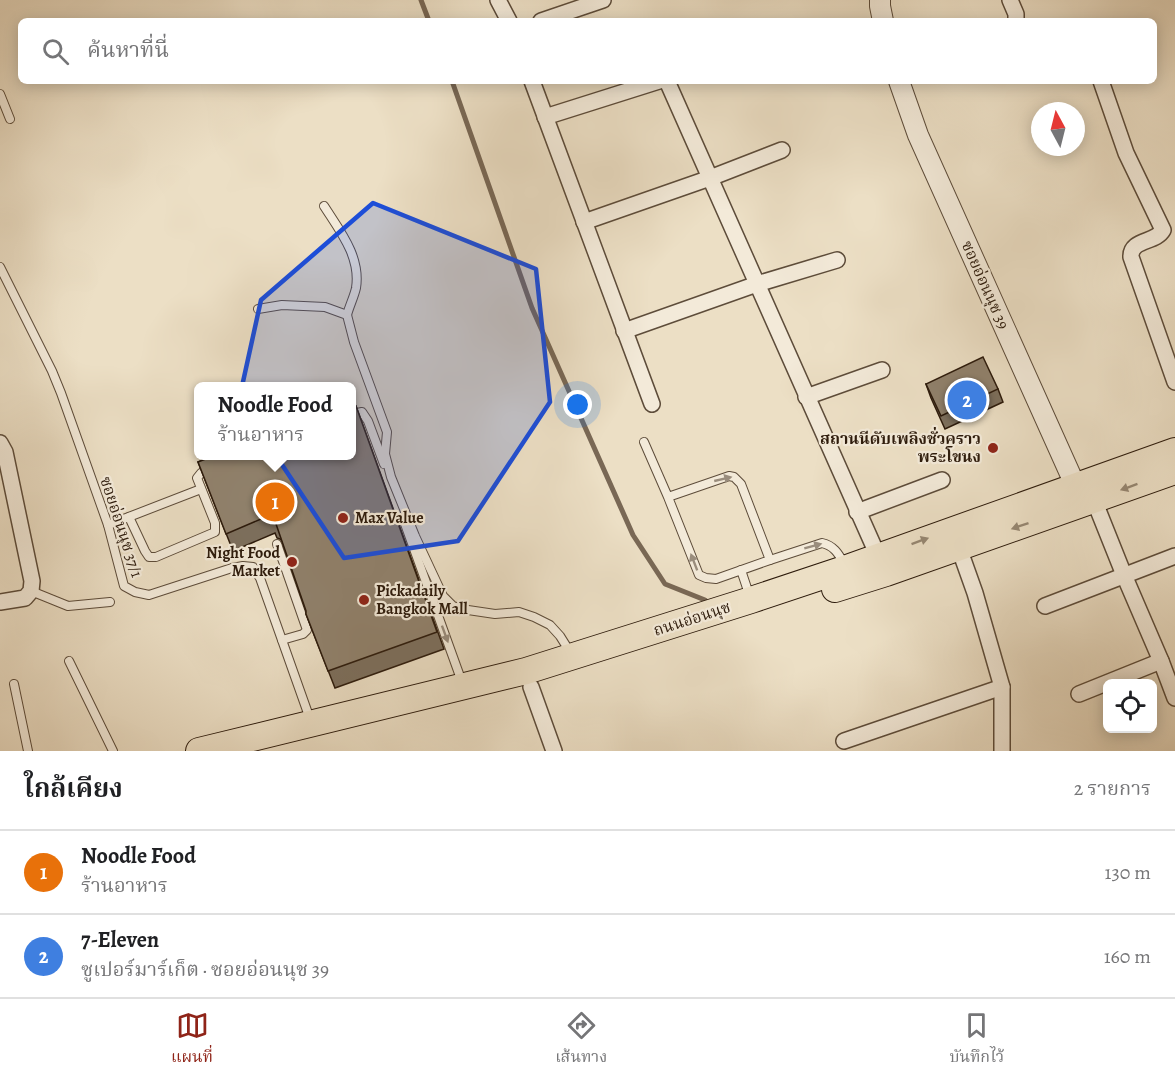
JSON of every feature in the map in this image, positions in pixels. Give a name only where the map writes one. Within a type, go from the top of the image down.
[{"type":"main road","name":"ถนนอ่อนนุช","points":[[267,751],[529,679],[882,565],[1085,493],[1175,451]]},
{"type":"main road","name":"ถนนอ่อนนุช","points":[[1085,493],[1175,471]]},
{"type":"main road","name":"ถนนอ่อนนุช","points":[[199,751],[464,687],[529,679],[573,657],[847,568],[882,565]]},
{"type":"street","points":[[498,0],[507,18]]},
{"type":"street","points":[[550,18],[603,0]]},
{"type":"street","points":[[880,0],[883,18]]},
{"type":"street","points":[[1010,0],[1016,18]]},
{"type":"street","points":[[533,84],[652,405]]},
{"type":"street","points":[[545,117],[650,84]]},
{"type":"street","points":[[668,84],[882,565]]},
{"type":"street","name":"ซอยอ่อนนุช 39","points":[[900,84],[918,135],[1085,493]]},
{"type":"street","points":[[1102,84],[1126,153],[1163,230],[1161,234],[1135,246],[1131,257],[1175,382]]},
{"type":"street","points":[[584,222],[782,150]]},
{"type":"street","points":[[624,331],[757,284],[837,260]]},
{"type":"street","points":[[806,397],[882,370]]},
{"type":"street","points":[[0,602],[25,598],[31,591],[32,581],[3,447]]},
{"type":"street","points":[[857,512],[942,480]]},
{"type":"street","points":[[1085,493],[1124,575],[1175,698]]},
{"type":"street","points":[[956,539],[975,593],[1002,687],[1002,751]]},
{"type":"street","points":[[1044,606],[1175,556]]},
{"type":"street","points":[[1079,694],[1161,661]]},
{"type":"street","points":[[529,679],[554,751]]},
{"type":"street","points":[[844,741],[1002,687]]},
{"type":"lane","points":[[0,94],[10,119]]},
{"type":"lane","points":[[324,206],[348,244],[354,260],[356,288],[346,315],[387,432],[385,454],[392,477],[415,536],[443,596],[453,606],[468,610],[495,614],[519,612],[534,617],[550,625],[573,657]]},
{"type":"lane","name":"ซอยอ่อนนุช 37/1","points":[[0,267],[52,371],[108,525],[124,586],[149,596],[232,568],[253,567],[260,578],[311,723]]},
{"type":"lane","points":[[258,309],[282,305],[325,307],[346,315]]},
{"type":"lane","points":[[356,413],[362,412],[368,421],[464,687]]},
{"type":"lane","points":[[644,442],[699,575],[711,579],[822,543],[835,549],[847,568]]},
{"type":"lane","points":[[129,517],[149,557],[156,557],[215,532],[215,523],[196,478],[201,473],[220,466]]},
{"type":"lane","points":[[668,497],[729,476],[734,477],[741,484],[770,560]]},
{"type":"lane","points":[[108,525],[201,489]]},
{"type":"lane","points":[[277,544],[307,630],[303,634],[282,640]]},
{"type":"lane","points":[[741,570],[751,600]]},
{"type":"lane","points":[[31,591],[68,606],[110,603]]},
{"type":"lane","points":[[69,661],[113,751]]},
{"type":"lane","points":[[14,684],[28,751]]},
{"type":"highlighted area","points":[[373,203],[536,269],[550,402],[458,541],[344,558],[239,400],[261,300]]},
{"type":"building","points":[[983,357],[998,389],[941,416],[926,384]]},
{"type":"building","name":"Pickadaily Bangkok Mall","points":[[356,406],[437,632],[328,671],[276,524],[270,521],[268,516],[226,534],[198,462],[203,460],[356,460]]},
{"type":"waterway","points":[[421,0],[428,18]]},
{"type":"waterway","points":[[453,84],[532,308],[633,535],[665,584],[705,600]]},
{"type":"place","name":"7-Eleven","points":[[967,400]]},
{"type":"place","name":"สถานนีดับเพลิงชั่วคราว พระโขนง","points":[[993,448]]},
{"type":"place","name":"Noodle Food","points":[[275,502]]},
{"type":"place","name":"Max Value","points":[[343,518]]},
{"type":"place","name":"Night Food Market","points":[[292,562]]},
{"type":"place","name":"Pickadaily Bangkok Mall","points":[[364,600]]}]
